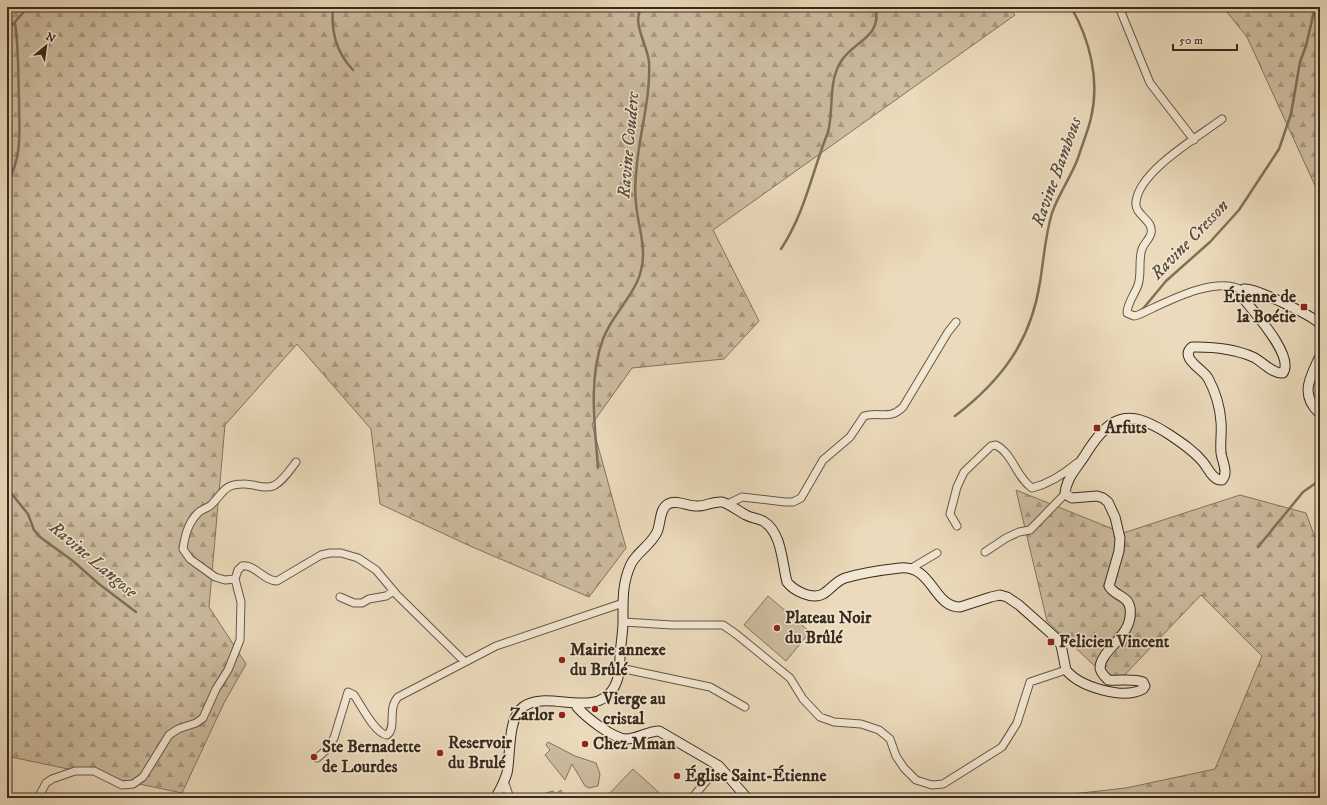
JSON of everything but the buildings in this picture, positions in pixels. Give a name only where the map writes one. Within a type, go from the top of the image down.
[{"type":"main road","points":[[495,798],[504,781],[513,723],[518,711],[530,702],[578,704],[592,702],[608,695],[618,681],[623,622],[623,587],[631,564],[654,538],[658,530],[662,513],[668,504],[677,502],[698,506],[721,502],[728,504],[747,516],[763,521],[770,529],[780,552],[787,582],[790,586],[801,592],[815,595],[822,594],[837,582],[848,577],[901,568],[910,568],[930,581],[941,599],[948,604],[960,607],[1000,595],[1007,597],[1020,605],[1055,637],[1060,644],[1066,670],[1093,687],[1111,692],[1140,691],[1146,686],[1144,682],[1138,680],[1121,682],[1108,680],[1101,672],[1100,667],[1110,650],[1125,630],[1130,615],[1130,607],[1126,599],[1113,591],[1109,586],[1119,551],[1120,538],[1115,517],[1108,502],[1103,498],[1097,496],[1072,498],[1065,494],[1065,488],[1070,476],[1105,428],[1119,420],[1131,418],[1141,419],[1186,446],[1203,462],[1216,479],[1219,480],[1224,478],[1225,472],[1221,453],[1221,422],[1218,403],[1207,376],[1190,360],[1188,351],[1192,347],[1196,347],[1239,353],[1252,357],[1278,373],[1283,373],[1285,362],[1271,332],[1243,298],[1242,290],[1248,288],[1310,316],[1320,324]]},
{"type":"main road","points":[[1320,356],[1310,379],[1308,395],[1311,404],[1320,414]]},
{"type":"main road","points":[[578,704],[577,707],[584,715],[615,736],[628,739],[659,731],[719,766],[747,798]]},
{"type":"street","points":[[1119,7],[1150,83],[1194,140]]},
{"type":"street","points":[[1222,119],[1164,161],[1147,176],[1138,194],[1136,210],[1151,229],[1141,253],[1141,275],[1136,292],[1128,305],[1127,313],[1134,316],[1138,315],[1190,293],[1217,286],[1231,286],[1242,290]]},
{"type":"street","points":[[728,504],[742,497],[785,502],[793,502],[801,498],[823,460],[850,437],[864,416],[873,414],[896,414],[903,408],[948,332],[956,322]]},
{"type":"street","points":[[957,526],[950,514],[957,488],[964,472],[991,446],[996,446],[1007,453],[1022,480],[1032,488],[1048,482],[1068,470],[1085,455]]},
{"type":"street","points":[[235,579],[220,579],[190,559],[183,549],[184,536],[189,524],[199,512],[211,505],[226,487],[243,484],[272,487],[279,482],[296,462]]},
{"type":"street","points":[[985,552],[1006,538],[1019,532],[1030,530],[1065,494]]},
{"type":"street","points":[[38,798],[46,783],[52,779],[75,771],[94,771],[122,785],[132,784],[143,777],[169,736],[178,729],[196,723],[203,718],[216,689],[228,670],[240,640],[241,602],[235,579],[238,570],[244,566],[251,568],[270,580],[280,581],[321,555],[341,553],[358,558],[369,564],[464,661]]},
{"type":"street","points":[[910,568],[937,553]]},
{"type":"street","points":[[340,597],[354,603],[362,603],[370,599],[386,596],[394,591]]},
{"type":"street","points":[[317,758],[325,751],[334,738],[348,692],[354,695],[377,730],[383,735],[387,735],[391,732],[392,706],[398,697],[464,661],[517,638],[623,603]]},
{"type":"street","points":[[623,622],[672,625],[723,625],[790,678],[803,699],[820,717],[834,722],[861,724],[879,730],[890,739],[896,756],[904,768],[916,780],[932,785],[942,784],[998,751],[1010,736],[1017,723],[1030,682],[1066,670]]},
{"type":"street","points":[[620,668],[710,687],[745,707]]},
{"type":"street","points":[[692,798],[719,766]]},
{"type":"street","points":[[504,781],[510,798]]},
{"type":"green space","points":[[7,7],[1009,7],[1015,15],[713,230],[759,321],[724,359],[632,368],[592,424],[626,548],[589,597],[470,546],[380,504],[371,429],[297,344],[225,425],[209,607],[246,664],[224,703],[182,793],[11,757],[7,762]]},
{"type":"green space","points":[[1223,7],[1320,7],[1320,247],[1317,190],[1247,37]]},
{"type":"green space","points":[[1016,490],[1123,533],[1240,495],[1306,513],[1320,551],[1320,798],[1036,798],[1126,788],[1215,769],[1262,656],[1201,595],[1115,685],[1047,621]]},
{"type":"green space","name":"Plateau Noir du Brûlé","points":[[768,596],[810,632],[786,661],[744,625]]},
{"type":"green space","points":[[548,742],[575,756],[596,763],[600,774],[598,786],[589,788],[585,786],[572,764],[565,780],[545,755],[550,750],[546,745]]},
{"type":"green space","points":[[633,769],[665,798],[605,798]]},
{"type":"green space","points":[[561,790],[562,793],[559,798],[546,798],[546,793],[553,791],[555,794]]},
{"type":"waterway","name":"Ravine Cresson","points":[[7,31],[28,7]]},
{"type":"waterway","points":[[333,7],[333,25],[336,41],[342,56],[353,70]]},
{"type":"waterway","name":"Ravine Couderc","points":[[598,468],[594,420],[595,370],[598,354],[608,328],[634,289],[642,266],[643,247],[635,196],[637,161],[649,76],[648,55],[638,20],[642,7]]},
{"type":"waterway","points":[[781,249],[802,207],[828,132],[836,71],[845,55],[865,39],[870,33],[876,18],[876,7]]},
{"type":"waterway","name":"Ravine Bambous","points":[[955,416],[987,388],[1012,358],[1022,341],[1030,323],[1036,303],[1046,239],[1052,213],[1078,158],[1090,123],[1094,104],[1094,75],[1092,61],[1078,20],[1071,7]]},
{"type":"waterway","name":"Ravine Cresson","points":[[1142,310],[1166,281],[1210,242],[1239,210],[1279,149],[1291,114],[1300,62],[1306,46],[1315,7]]},
{"type":"waterway","name":"Ravine Langose","points":[[7,184],[16,163],[19,143],[18,62],[15,23]]},
{"type":"waterway","points":[[1258,547],[1303,492],[1320,480]]},
{"type":"waterway","name":"Ravine Langose","points":[[7,488],[28,514],[34,530],[40,537],[73,561],[99,584],[136,612]]},
{"type":"place","name":"Étienne de la Boétie","points":[[1304,307]]},
{"type":"place","name":"Arfuts","points":[[1097,428]]},
{"type":"place","name":"Plateau Noir du Brûlé","points":[[777,628]]},
{"type":"place","name":"Felicien Vincent","points":[[1051,642]]},
{"type":"place","name":"Mairie annexe du Brûlé","points":[[562,660]]},
{"type":"place","name":"Vierge au cristal","points":[[595,709]]},
{"type":"place","name":"Zarlor","points":[[562,715]]},
{"type":"place","name":"Chez Mman","points":[[585,744]]},
{"type":"place","name":"Reservoir du Brulé","points":[[440,753]]},
{"type":"place","name":"Ste Bernadette de Lourdes","points":[[314,757]]},
{"type":"place","name":"Église Saint-Étienne","points":[[677,776]]}]
